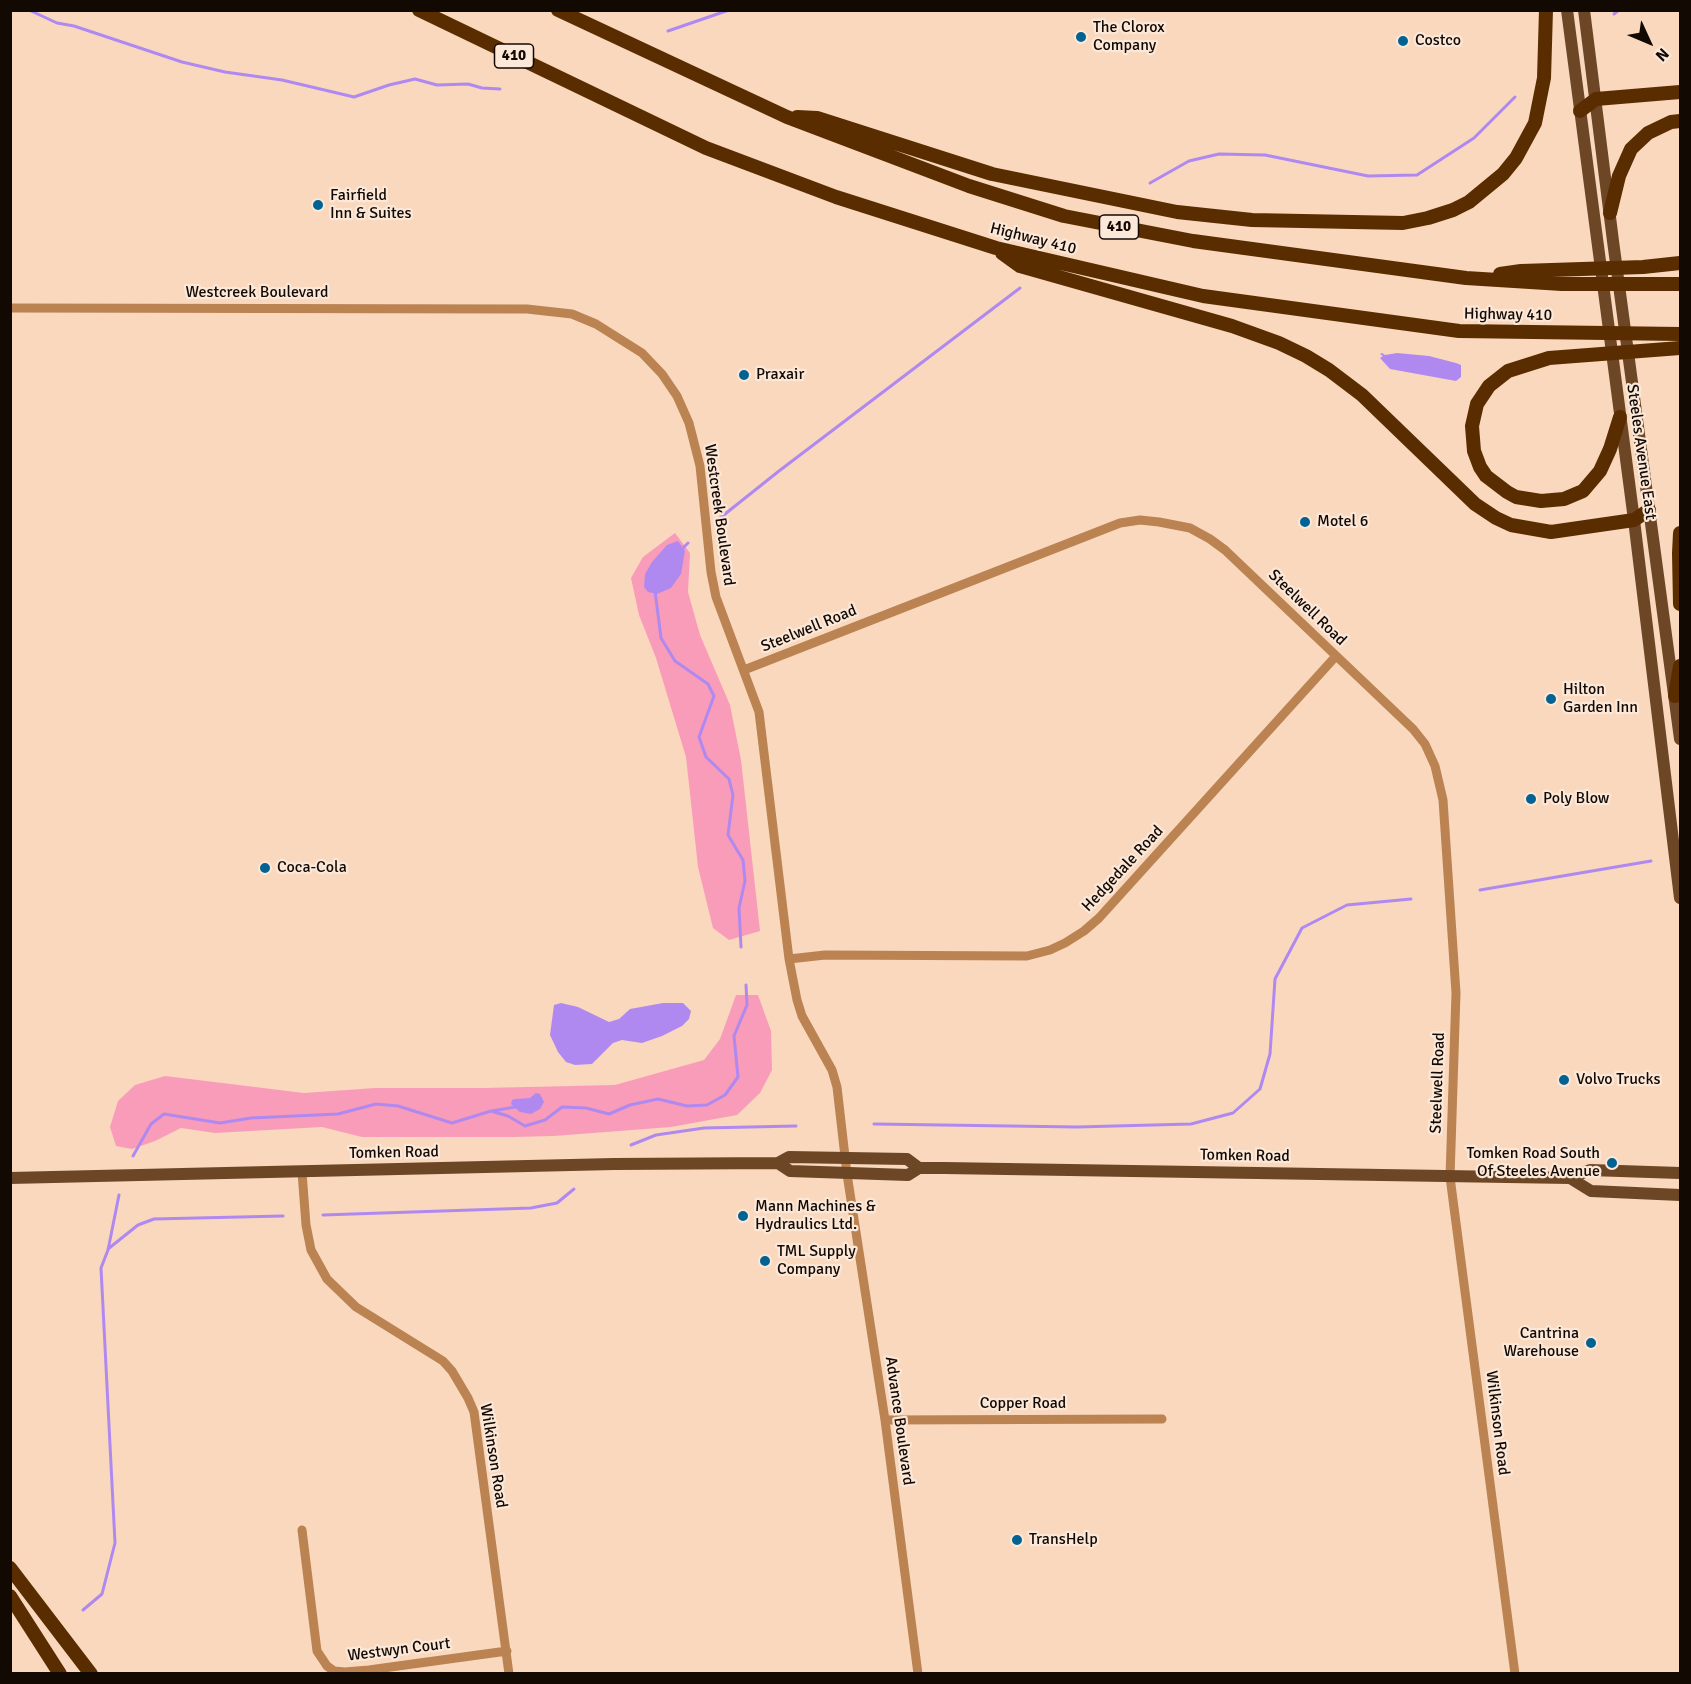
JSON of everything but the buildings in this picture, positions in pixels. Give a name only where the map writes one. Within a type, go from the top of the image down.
[{"type":"highway","name":"Highway 410","points":[[558,10],[787,117],[969,186],[1064,216],[1193,241],[1466,278],[1562,284],[1680,284]]},
{"type":"highway","points":[[787,117],[818,118],[992,174],[1176,212],[1252,220],[1403,223],[1428,218],[1469,202],[1503,174],[1516,158],[1535,123],[1544,78],[1546,10]]},
{"type":"highway","name":"Highway 410","points":[[417,11],[706,148],[836,197],[996,248],[1203,296],[1459,331],[1680,334]]},
{"type":"highway","points":[[1580,111],[1596,99],[1680,92]]},
{"type":"highway","points":[[1610,213],[1619,176],[1632,149],[1648,133],[1671,122],[1680,121]]},
{"type":"highway","points":[[996,248],[1020,266],[1232,326],[1280,343],[1306,356],[1362,395],[1475,504],[1511,525],[1551,532],[1634,520],[1649,510]]},
{"type":"highway","points":[[1466,278],[1521,271],[1643,267],[1680,263]]},
{"type":"highway","points":[[1620,417],[1600,471],[1583,491],[1564,499],[1541,501],[1516,497],[1486,476],[1474,451],[1472,426],[1477,404],[1489,387],[1508,371],[1549,358],[1680,348]]},
{"type":"highway","points":[[1680,533],[1680,604]]},
{"type":"highway","points":[[1675,696],[1680,666]]},
{"type":"highway","points":[[10,1568],[91,1674]]},
{"type":"highway","points":[[10,1596],[60,1674]]},
{"type":"main road","name":"Steeles Avenue East","points":[[1567,10],[1634,520],[1680,898]]},
{"type":"main road","name":"Steeles Avenue East","points":[[1584,10],[1680,739]]},
{"type":"main road","name":"Tomken Road","points":[[10,1178],[614,1164],[778,1163],[789,1157],[907,1159],[919,1168]]},
{"type":"main road","name":"Tomken Road","points":[[778,1163],[790,1171],[847,1174],[908,1174],[919,1168],[1570,1179],[1590,1170],[1680,1173]]},
{"type":"main road","name":"Tomken Road","points":[[1570,1179],[1591,1191],[1680,1195]]},
{"type":"street","name":"Westcreek Boulevard","points":[[10,308],[527,309],[572,314],[596,324],[642,353],[662,374],[677,396],[689,423],[700,466],[711,572],[716,597],[759,712],[789,959],[802,1016],[832,1070],[837,1087],[847,1174]]},
{"type":"street","name":"Steelwell Road","points":[[744,670],[1120,523],[1140,520],[1190,528],[1210,539],[1225,550],[1419,736],[1428,751],[1440,781],[1456,993],[1450,1177]]},
{"type":"street","name":"Hedgedale Road","points":[[789,959],[825,955],[1017,956],[1050,950],[1065,943],[1099,918],[1336,656]]},
{"type":"street","name":"Wilkinson Road","points":[[302,1172],[306,1225],[311,1250],[327,1279],[356,1306],[443,1361],[452,1371],[474,1412],[509,1674]]},
{"type":"street","name":"Advance Boulevard","points":[[847,1174],[885,1420],[918,1674]]},
{"type":"street","name":"Wilkinson Road","points":[[1450,1177],[1515,1674]]},
{"type":"street","name":"Copper Road","points":[[885,1420],[1162,1419]]},
{"type":"street","name":"Westwyn Court","points":[[303,1530],[317,1651],[327,1666],[334,1671],[369,1670],[507,1651]]},
{"type":"shaded area","points":[[1397,353],[1429,356],[1456,363],[1461,365],[1461,377],[1456,381],[1390,369],[1380,358],[1383,356],[1380,354],[1385,355]]},
{"type":"shaded area","points":[[675,533],[690,553],[688,592],[700,635],[730,705],[741,760],[760,931],[729,940],[713,928],[698,867],[686,757],[656,658],[639,615],[631,578],[643,557]]},
{"type":"shaded area","points":[[678,541],[685,551],[681,574],[671,588],[657,594],[648,592],[644,587],[645,574],[652,562],[667,545]]},
{"type":"shaded area","points":[[736,995],[758,995],[771,1031],[772,1070],[760,1093],[737,1115],[671,1127],[513,1137],[362,1137],[322,1127],[215,1133],[181,1128],[132,1149],[116,1146],[110,1127],[118,1101],[135,1085],[165,1076],[304,1093],[375,1088],[615,1085],[704,1060],[720,1039]]},
{"type":"shaded area","points":[[561,1003],[578,1007],[609,1022],[619,1019],[630,1009],[663,1003],[683,1003],[691,1011],[689,1019],[682,1026],[662,1036],[642,1043],[622,1040],[613,1043],[592,1064],[575,1065],[566,1062],[550,1035],[554,1005]]},
{"type":"shaded area","points":[[536,1093],[540,1094],[544,1102],[540,1109],[531,1114],[520,1112],[511,1104],[512,1100],[530,1098]]},
{"type":"waterway","points":[[29,10],[57,23],[74,26],[182,62],[225,72],[282,80],[354,97],[415,79],[437,85],[468,84],[500,89]]},
{"type":"waterway","points":[[668,31],[729,10]]},
{"type":"waterway","points":[[1614,14],[1619,10]]},
{"type":"waterway","points":[[1150,183],[1189,161],[1219,154],[1265,155],[1368,176],[1417,175],[1474,138],[1515,97]]},
{"type":"waterway","points":[[720,518],[1020,288]]},
{"type":"waterway","points":[[681,550],[688,543]]},
{"type":"waterway","points":[[655,591],[661,638],[675,661],[708,684],[714,696],[699,737],[706,757],[729,779],[733,795],[728,835],[743,860],[745,881],[739,908],[741,947]]},
{"type":"waterway","points":[[1480,890],[1651,861]]},
{"type":"waterway","points":[[874,1124],[1077,1127],[1191,1124],[1233,1113],[1260,1089],[1270,1054],[1275,979],[1302,928],[1347,905],[1411,899]]},
{"type":"waterway","points":[[133,1156],[151,1124],[164,1114],[220,1123],[251,1118],[338,1114],[376,1104],[398,1106],[452,1123],[491,1111],[508,1116],[525,1126],[545,1120],[562,1107],[586,1108],[609,1114],[630,1105],[658,1099],[687,1106],[707,1105],[725,1095],[738,1077],[734,1036],[747,1005],[746,985]]},
{"type":"waterway","points":[[492,1111],[515,1107]]},
{"type":"waterway","points":[[631,1145],[656,1135],[704,1128],[796,1126]]},
{"type":"waterway","points":[[323,1215],[531,1208],[557,1203],[574,1189]]},
{"type":"waterway","points":[[83,1610],[102,1594],[115,1543],[101,1268],[108,1250],[119,1195]]},
{"type":"waterway","points":[[108,1249],[138,1225],[154,1219],[283,1216]]},
{"type":"place","name":"The Clorox Company","points":[[1081,37]]},
{"type":"place","name":"Costco","points":[[1403,41]]},
{"type":"place","name":"Fairfield Inn & Suites","points":[[318,205]]},
{"type":"place","name":"Praxair","points":[[744,375]]},
{"type":"place","name":"Motel 6","points":[[1305,522]]},
{"type":"place","name":"Hilton Garden Inn","points":[[1551,699]]},
{"type":"place","name":"Poly Blow","points":[[1531,799]]},
{"type":"place","name":"Coca-Cola","points":[[265,868]]},
{"type":"place","name":"Volvo Trucks","points":[[1564,1080]]},
{"type":"place","name":"Tomken Road South Of Steeles Avenue","points":[[1612,1163]]},
{"type":"place","name":"Mann Machines & Hydraulics Ltd.","points":[[743,1216]]},
{"type":"place","name":"TML Supply Company","points":[[765,1261]]},
{"type":"place","name":"Cantrina Warehouse","points":[[1591,1343]]},
{"type":"place","name":"TransHelp","points":[[1017,1540]]}]
